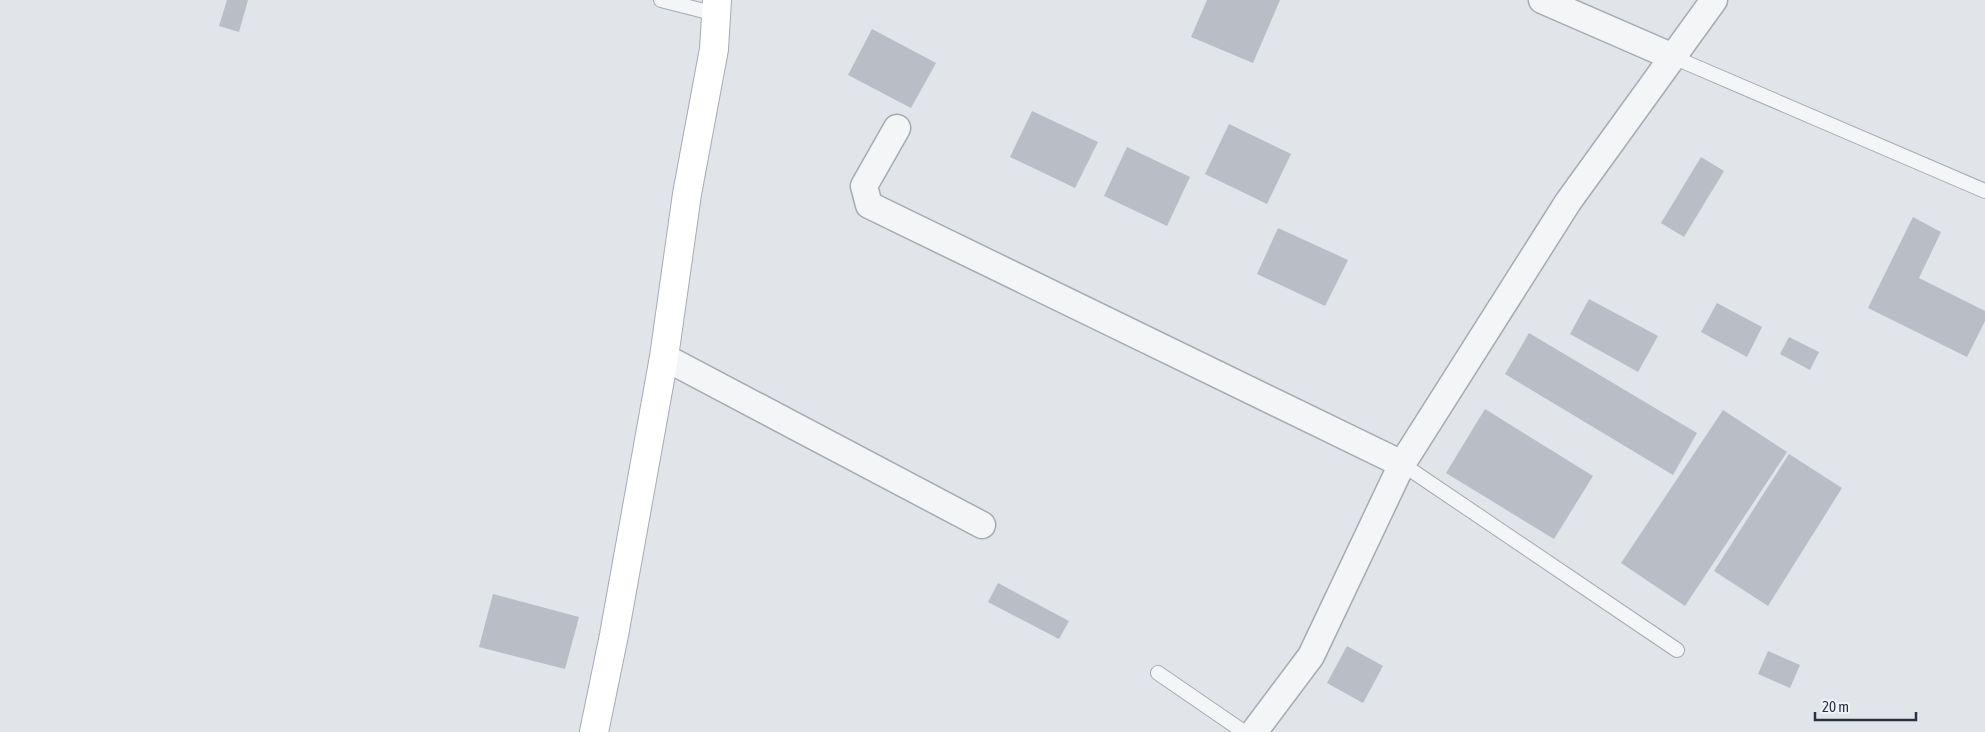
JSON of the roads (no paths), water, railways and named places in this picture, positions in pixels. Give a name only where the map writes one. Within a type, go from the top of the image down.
[{"type":"street","points":[[1542,0],[1673,57]]},
{"type":"street","points":[[1254,732],[1311,656],[1402,464],[1568,202],[1714,0]]},
{"type":"street","points":[[594,732],[625,577],[664,357],[687,194],[714,49],[716,7]]},
{"type":"street","points":[[897,128],[864,186],[869,205],[1402,464]]},
{"type":"street","points":[[664,357],[982,525]]},
{"type":"lane","points":[[661,0],[716,7]]},
{"type":"lane","points":[[1673,57],[1985,191]]},
{"type":"lane","points":[[1402,464],[1677,650]]},
{"type":"lane","points":[[1158,673],[1244,732]]}]
